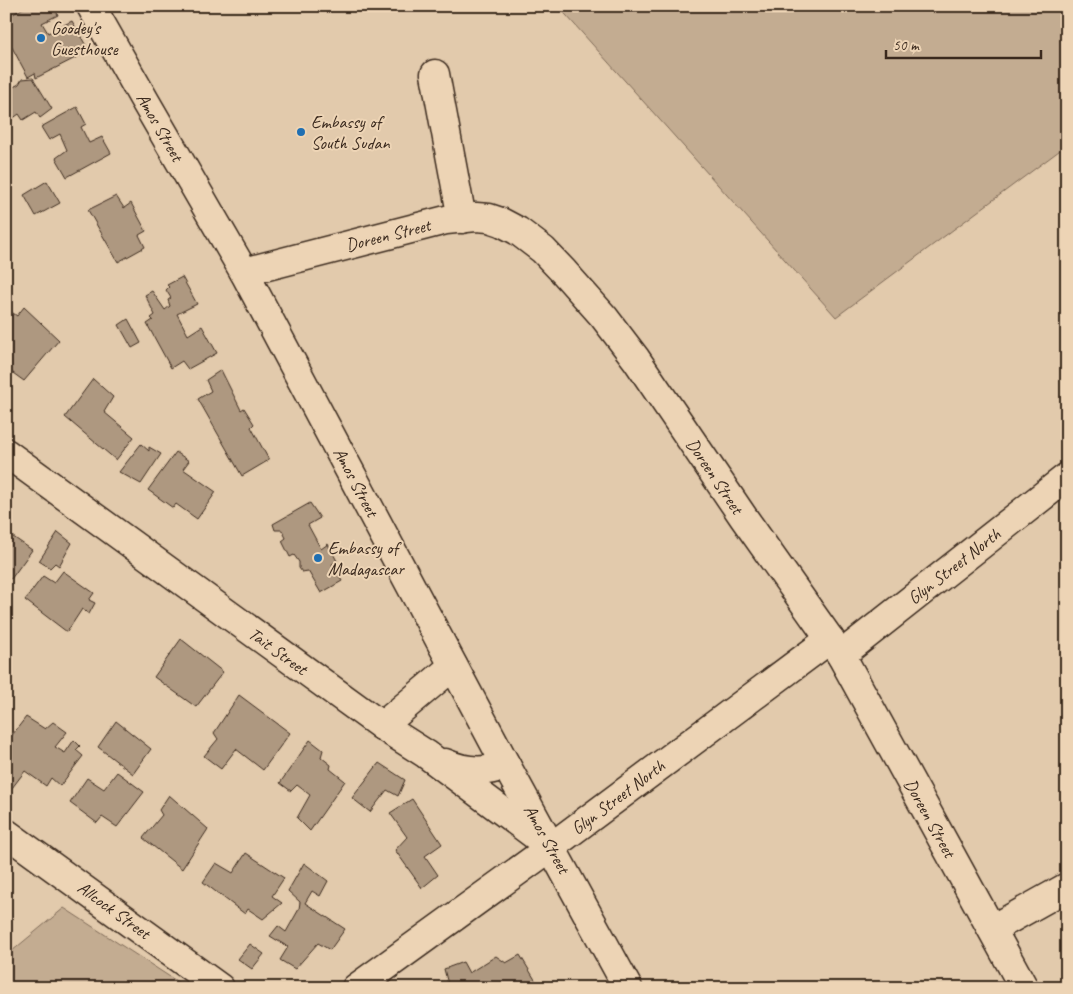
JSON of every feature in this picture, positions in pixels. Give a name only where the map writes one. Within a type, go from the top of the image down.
[{"type":"street","name":"Amos Street","points":[[91,6],[244,272],[506,765],[628,988]]},
{"type":"street","points":[[435,74],[462,219]]},
{"type":"street","name":"Doreen Street","points":[[244,272],[446,220],[476,217],[489,218],[501,222],[518,231],[543,250],[604,317],[636,359],[744,518],[835,647],[1024,988]]},
{"type":"street","name":"Tait Street","points":[[6,453],[382,726],[426,754],[551,847]]},
{"type":"street","name":"Glyn Street North","points":[[356,988],[551,847],[835,647],[1067,477]]},
{"type":"street","points":[[382,726],[453,666]]},
{"type":"street","points":[[426,754],[466,770],[488,770],[506,765]]},
{"type":"street","name":"Allcock Street","points":[[6,833],[220,988]]},
{"type":"street","points":[[992,929],[1067,887]]},
{"type":"shaded area","points":[[558,6],[1067,6],[1067,145],[836,317]]},
{"type":"shaded area","points":[[64,908],[187,988],[6,988],[6,956]]},
{"type":"building","points":[[27,6],[54,6],[58,15],[42,23],[48,33],[72,21],[89,51],[36,78],[35,73],[28,77],[6,39],[6,18]]},
{"type":"building","points":[[33,78],[52,109],[40,118],[36,112],[23,120],[19,114],[12,119],[9,113],[6,114],[6,91],[19,84],[22,79]]},
{"type":"building","points":[[77,107],[86,124],[81,127],[89,143],[102,137],[111,153],[67,177],[56,158],[67,150],[60,134],[49,140],[41,127]]},
{"type":"building","points":[[47,181],[60,203],[36,216],[24,195]]},
{"type":"building","points":[[116,196],[124,208],[131,203],[146,231],[139,235],[145,247],[118,262],[88,210]]},
{"type":"building","points":[[182,277],[197,304],[177,314],[188,335],[202,326],[217,353],[188,369],[182,361],[171,368],[147,324],[153,320],[151,318],[155,315],[145,295],[152,291],[165,310],[170,306],[168,300],[171,298],[166,290],[169,287],[167,285]]},
{"type":"building","points":[[24,307],[59,340],[24,381],[6,368],[6,308],[17,316]]},
{"type":"building","points":[[128,319],[141,343],[132,348],[119,325]]},
{"type":"building","points":[[221,370],[241,410],[244,408],[254,424],[251,427],[269,460],[242,476],[198,399],[211,391],[206,380]]},
{"type":"building","points":[[93,379],[113,397],[104,412],[134,437],[116,460],[65,417]]},
{"type":"building","points":[[141,444],[149,451],[149,447],[161,454],[141,484],[119,472]]},
{"type":"building","points":[[176,452],[189,461],[183,469],[216,492],[197,519],[176,504],[173,508],[148,490]]},
{"type":"building","points":[[310,503],[320,518],[308,525],[321,549],[328,544],[337,561],[332,564],[342,581],[321,593],[308,571],[302,572],[299,568],[299,562],[294,555],[290,557],[282,541],[286,538],[282,530],[275,530],[273,524]]},
{"type":"building","points":[[6,532],[32,550],[11,579],[6,576]]},
{"type":"building","points":[[58,532],[72,543],[59,566],[55,563],[50,568],[39,561]]},
{"type":"building","points":[[63,571],[94,593],[89,600],[95,603],[89,614],[82,609],[67,632],[25,600],[43,576],[54,583]]},
{"type":"building","points":[[181,639],[223,672],[196,707],[154,677]]},
{"type":"building","points":[[239,695],[290,733],[263,770],[236,749],[221,769],[204,756],[218,739],[214,733]]},
{"type":"building","points":[[26,717],[45,729],[53,722],[67,732],[55,747],[65,753],[74,740],[80,746],[76,750],[83,756],[60,786],[51,778],[46,786],[25,771],[12,788],[6,784],[6,760],[8,758],[6,757],[6,743]]},
{"type":"building","points":[[116,721],[151,749],[133,774],[98,747]]},
{"type":"building","points":[[310,740],[323,750],[321,757],[331,765],[330,769],[345,781],[310,831],[297,818],[310,795],[297,785],[291,791],[280,783]]},
{"type":"building","points":[[379,763],[405,780],[398,796],[387,790],[370,812],[352,798]]},
{"type":"building","points":[[117,772],[144,792],[117,827],[102,817],[97,823],[70,803],[87,778],[104,789]]},
{"type":"building","points":[[169,795],[208,829],[182,869],[143,838],[162,815],[159,810]]},
{"type":"building","points":[[412,799],[442,844],[425,856],[438,875],[422,888],[395,850],[407,837],[390,813]]},
{"type":"building","points":[[246,853],[284,878],[272,896],[282,903],[263,919],[248,909],[245,914],[203,882],[216,863],[233,873]]},
{"type":"building","points":[[304,863],[328,881],[320,896],[312,891],[305,903],[345,929],[330,950],[318,943],[295,969],[280,960],[288,947],[270,936],[278,926],[286,932],[299,909],[300,902],[288,891]]},
{"type":"building","points":[[250,944],[264,954],[252,969],[238,959]]},
{"type":"building","points":[[520,955],[540,988],[486,988],[484,985],[480,988],[449,988],[444,969],[463,962],[469,973],[496,956],[506,963]]},
{"type":"place","name":"Goodey's Guesthouse","points":[[41,38]]},
{"type":"place","name":"Embassy of South Sudan","points":[[301,132]]},
{"type":"place","name":"Embassy of Madagascar","points":[[318,558]]}]
